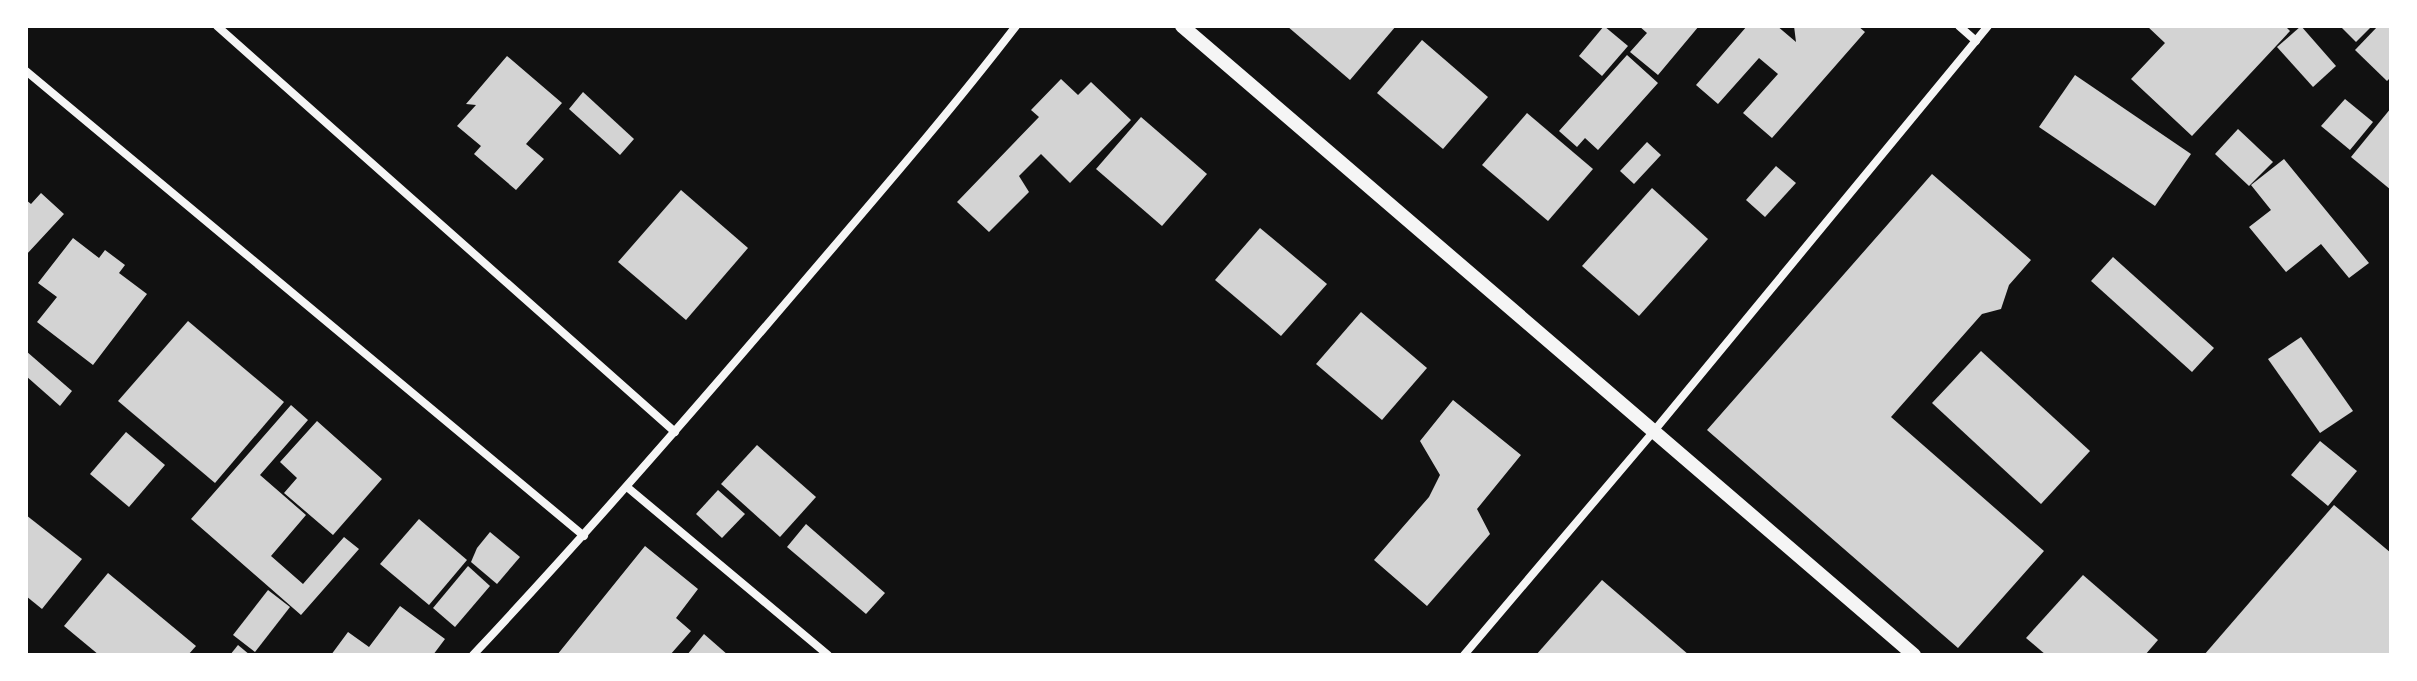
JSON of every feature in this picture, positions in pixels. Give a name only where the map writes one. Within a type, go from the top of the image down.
[{"type":"street","points":[[217,26],[675,432]]},
{"type":"street","points":[[473,655],[675,432],[947,115],[1016,26]]},
{"type":"street","points":[[1182,26],[1914,655]]},
{"type":"street","points":[[1959,26],[1976,41]]},
{"type":"street","points":[[1464,655],[1654,431],[1988,26]]},
{"type":"street","points":[[26,71],[584,536]]},
{"type":"street","points":[[627,487],[828,655]]},
{"type":"building","points":[[1287,26],[1396,26],[1350,80]]},
{"type":"building","points":[[1604,26],[1628,46],[1602,76],[1579,56]]},
{"type":"building","points":[[1639,26],[1699,26],[1658,75],[1630,52],[1647,33]]},
{"type":"building","points":[[1747,26],[1777,26],[1796,42],[1794,26],[1858,26],[1865,32],[1772,138],[1743,113],[1778,74],[1759,58],[1718,104],[1696,85]]},
{"type":"building","points":[[2147,26],[2285,26],[2290,31],[2192,136],[2131,79],[2165,43]]},
{"type":"building","points":[[2301,26],[2336,66],[2313,87],[2277,47]]},
{"type":"building","points":[[2340,26],[2372,26],[2356,42]]},
{"type":"building","points":[[2378,26],[2391,26],[2391,77],[2387,81],[2355,50]]},
{"type":"building","points":[[1422,40],[1488,97],[1443,149],[1377,93]]},
{"type":"building","points":[[1627,55],[1658,83],[1598,150],[1585,138],[1577,147],[1559,131]]},
{"type":"building","points":[[507,56],[562,103],[526,144],[544,159],[516,190],[474,154],[481,146],[457,126],[476,105],[466,104]]},
{"type":"building","points":[[2075,75],[2191,154],[2155,206],[2039,127]]},
{"type":"building","points":[[1061,79],[1078,95],[1091,82],[1131,120],[1070,183],[1041,154],[1019,176],[1029,192],[989,232],[957,202],[1039,117],[1031,110]]},
{"type":"building","points":[[583,92],[634,139],[620,155],[569,109]]},
{"type":"building","points":[[2345,99],[2373,122],[2350,150],[2321,126]]},
{"type":"building","points":[[2391,108],[2391,190],[2351,157]]},
{"type":"building","points":[[1527,113],[1593,169],[1548,221],[1482,165]]},
{"type":"building","points":[[1141,117],[1207,174],[1162,226],[1096,169]]},
{"type":"building","points":[[2238,129],[2273,162],[2249,186],[2215,154]]},
{"type":"building","points":[[1647,142],[1661,155],[1634,184],[1620,171]]},
{"type":"building","points":[[2284,159],[2369,263],[2349,278],[2321,244],[2286,272],[2249,227],[2271,210],[2251,185]]},
{"type":"building","points":[[1776,166],[1796,183],[1765,217],[1746,200]]},
{"type":"building","points":[[1932,174],[2031,260],[2009,285],[2001,309],[1982,314],[1891,417],[2044,551],[1958,648],[1707,430]]},
{"type":"building","points":[[1652,188],[1708,239],[1639,316],[1582,266]]},
{"type":"building","points":[[681,190],[748,248],[686,320],[618,262]]},
{"type":"building","points":[[41,193],[64,214],[26,255],[26,200],[31,204]]},
{"type":"building","points":[[1260,228],[1327,284],[1281,336],[1215,280]]},
{"type":"building","points":[[73,238],[99,258],[105,250],[125,265],[119,273],[147,294],[93,365],[37,322],[57,297],[38,283]]},
{"type":"building","points":[[2113,257],[2214,348],[2192,372],[2091,281]]},
{"type":"building","points":[[1361,312],[1427,368],[1382,420],[1316,364]]},
{"type":"building","points":[[188,321],[284,402],[215,483],[118,401]]},
{"type":"building","points":[[2301,337],[2353,411],[2320,433],[2268,359]]},
{"type":"building","points":[[26,351],[72,391],[60,406],[26,376]]},
{"type":"building","points":[[1981,351],[2090,451],[2041,504],[1932,403]]},
{"type":"building","points":[[1453,400],[1521,455],[1477,509],[1490,534],[1427,606],[1374,560],[1429,497],[1440,475],[1420,441]]},
{"type":"building","points":[[291,405],[308,420],[260,475],[306,515],[271,556],[303,584],[344,537],[359,549],[301,615],[191,519]]},
{"type":"building","points":[[317,421],[382,479],[333,535],[284,493],[297,478],[280,462]]},
{"type":"building","points":[[126,432],[165,465],[129,507],[90,474]]},
{"type":"building","points":[[2320,441],[2357,471],[2328,506],[2291,475]]},
{"type":"building","points":[[757,445],[816,497],[780,537],[721,484]]},
{"type":"building","points":[[718,490],[745,514],[722,538],[696,514]]},
{"type":"building","points":[[2334,505],[2391,553],[2391,655],[2204,655]]},
{"type":"building","points":[[26,515],[82,559],[42,609],[26,596]]},
{"type":"building","points":[[419,519],[467,560],[429,605],[380,564]]},
{"type":"building","points":[[806,524],[885,593],[866,614],[787,547]]},
{"type":"building","points":[[490,532],[520,557],[497,584],[471,562],[477,548]]},
{"type":"building","points":[[645,546],[698,589],[676,618],[691,631],[670,655],[557,655]]},
{"type":"building","points":[[468,566],[490,586],[455,627],[433,608]]},
{"type":"building","points":[[108,573],[196,646],[188,655],[99,655],[64,626]]},
{"type":"building","points":[[2083,575],[2158,640],[2145,655],[2046,655],[2026,638]]},
{"type":"building","points":[[1602,580],[1689,655],[1536,655]]},
{"type":"building","points":[[268,590],[290,607],[255,652],[233,635]]},
{"type":"building","points":[[400,606],[445,639],[433,655],[331,655],[348,632],[369,647]]},
{"type":"building","points":[[704,634],[728,655],[687,655]]},
{"type":"building","points":[[238,645],[250,655],[230,655]]}]
